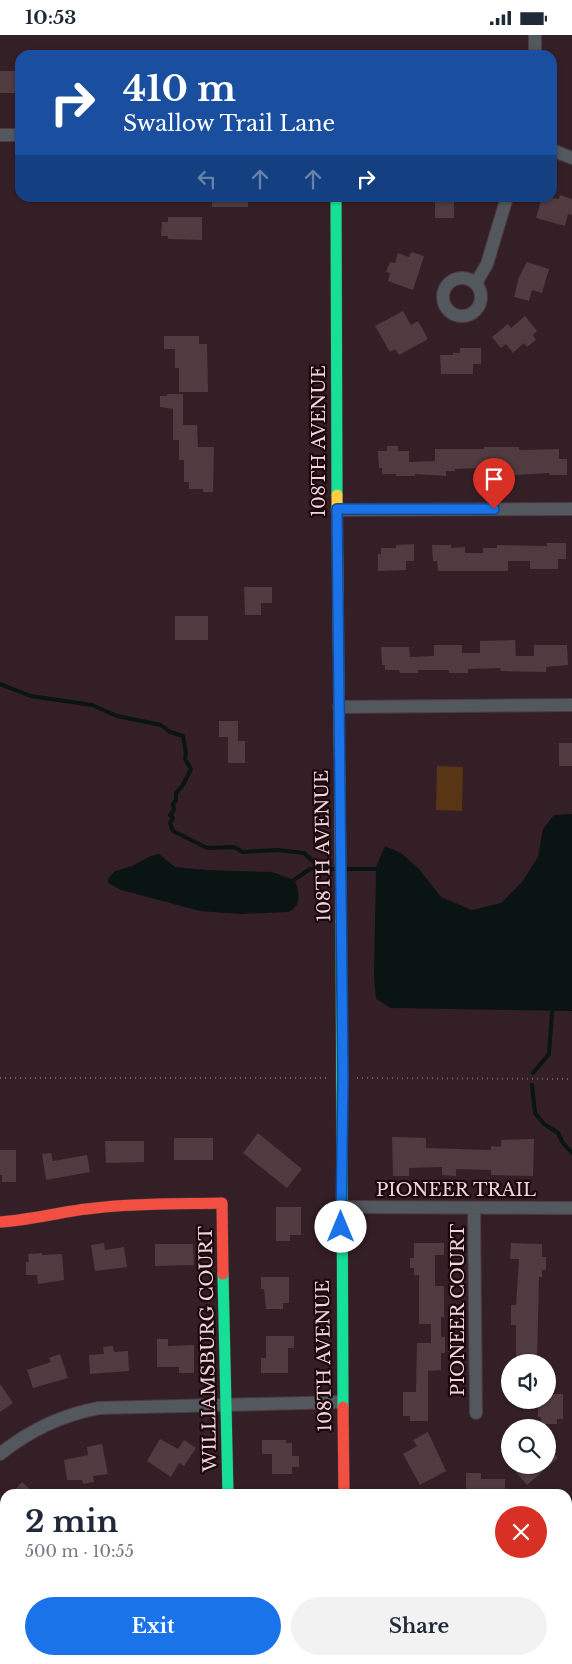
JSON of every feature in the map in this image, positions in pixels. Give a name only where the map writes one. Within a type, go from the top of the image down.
[{"type":"street","points":[[535,35],[535,50]]},
{"type":"street","points":[[0,135],[15,135]]},
{"type":"street","points":[[557,152],[572,158]]},
{"type":"street","name":"108TH AVENUE","points":[[336,202],[343,1078],[341,1207],[344,1489]]},
{"type":"street","points":[[476,283],[487,264],[506,202]]},
{"type":"street","points":[[337,509],[572,509]]},
{"type":"street","points":[[339,707],[572,705]]},
{"type":"street","name":"WILLIAMSBURG COURT","points":[[0,1222],[28,1220],[92,1208],[124,1205],[222,1203],[228,1489]]},
{"type":"street","name":"PIONEER TRAIL","points":[[341,1207],[572,1208]]},
{"type":"street","name":"PIONEER COURT","points":[[474,1208],[476,1413]]},
{"type":"street","points":[[0,1454],[19,1439],[47,1423],[84,1411],[116,1407],[342,1402]]},
{"type":"path","points":[[0,1078],[572,1079]]},
{"type":"shaded area","points":[[437,766],[463,767],[462,811],[436,810]]},
{"type":"shaded area","points":[[572,814],[572,1011],[391,1008],[376,999],[374,977],[376,867],[385,846],[401,853],[419,869],[441,897],[472,910],[501,903],[522,882],[538,857],[543,829],[554,815]]},
{"type":"shaded area","points":[[159,854],[175,867],[272,872],[294,880],[298,889],[298,903],[293,910],[288,912],[241,914],[200,911],[121,890],[108,883],[108,879],[115,871]]},
{"type":"building","points":[[0,71],[15,71],[15,93],[0,93]]},
{"type":"building","points":[[560,195],[572,199],[572,215],[568,214],[565,226],[536,218],[541,202],[557,202],[557,199],[559,199]]},
{"type":"building","points":[[212,202],[248,202],[248,207],[212,207]]},
{"type":"building","points":[[435,202],[454,202],[454,218],[435,218]]},
{"type":"building","points":[[168,217],[202,217],[202,240],[168,239],[168,236],[161,236],[162,222],[168,222]]},
{"type":"building","points":[[411,252],[424,256],[413,290],[388,281],[390,273],[386,272],[390,262],[395,263],[398,253],[409,257]]},
{"type":"building","points":[[527,262],[549,269],[542,293],[532,290],[529,301],[514,297],[519,277]]},
{"type":"building","points":[[403,311],[411,325],[418,321],[428,339],[399,355],[395,349],[390,352],[375,326]]},
{"type":"building","points":[[525,316],[537,331],[533,335],[536,340],[527,347],[524,343],[513,353],[506,344],[501,348],[492,337],[508,324],[511,328]]},
{"type":"building","points":[[164,336],[199,336],[199,344],[207,344],[208,392],[179,392],[179,368],[175,368],[175,349],[164,349]]},
{"type":"building","points":[[460,348],[481,348],[481,364],[473,364],[473,374],[441,374],[440,355],[460,353]]},
{"type":"building","points":[[167,394],[183,394],[183,425],[197,425],[198,447],[214,447],[213,492],[203,492],[203,489],[189,489],[189,482],[184,482],[184,460],[179,460],[179,440],[173,440],[173,409],[160,407],[160,396],[167,396]]},
{"type":"building","points":[[387,446],[398,446],[398,451],[409,451],[409,462],[435,461],[435,449],[519,447],[519,450],[559,449],[559,459],[567,459],[567,475],[549,475],[549,473],[500,476],[500,471],[480,472],[480,468],[446,471],[446,476],[415,474],[415,476],[396,476],[396,474],[382,474],[382,468],[379,468],[378,451],[387,451]]},
{"type":"building","points":[[547,543],[566,543],[566,559],[558,559],[558,569],[530,569],[530,561],[508,561],[508,571],[438,571],[437,561],[433,561],[432,545],[451,545],[451,548],[465,547],[465,553],[483,553],[483,548],[497,548],[497,545],[547,546]]},
{"type":"building","points":[[414,544],[414,561],[406,561],[406,570],[378,571],[378,554],[381,554],[381,548],[396,548],[396,545]]},
{"type":"building","points":[[244,587],[272,587],[272,603],[261,603],[261,615],[245,615]]},
{"type":"building","points":[[175,616],[208,616],[208,640],[175,640]]},
{"type":"building","points":[[515,640],[516,656],[534,656],[534,645],[567,645],[568,665],[546,667],[546,672],[500,671],[501,668],[468,669],[468,673],[449,673],[449,670],[418,670],[418,673],[400,673],[399,670],[385,670],[385,665],[382,665],[381,647],[409,647],[410,657],[434,656],[434,645],[462,645],[462,653],[480,653],[480,641]]},
{"type":"building","points":[[219,721],[238,721],[238,741],[245,741],[245,763],[228,763],[228,737],[219,737]]},
{"type":"building","points":[[559,743],[572,743],[572,766],[559,766]]},
{"type":"building","points":[[258,1133],[302,1169],[287,1188],[243,1153]]},
{"type":"building","points":[[392,1137],[426,1138],[426,1148],[491,1150],[491,1146],[501,1147],[501,1140],[534,1139],[533,1176],[491,1175],[491,1170],[456,1169],[456,1176],[442,1175],[442,1167],[409,1168],[409,1176],[393,1176]]},
{"type":"building","points":[[174,1138],[213,1138],[213,1160],[174,1160]]},
{"type":"building","points":[[105,1141],[144,1141],[144,1162],[106,1163]]},
{"type":"building","points":[[0,1150],[16,1150],[16,1182],[2,1182],[2,1175],[0,1175]]},
{"type":"building","points":[[51,1153],[53,1161],[87,1155],[90,1172],[46,1180],[42,1154]]},
{"type":"building","points":[[276,1207],[301,1207],[301,1235],[290,1235],[290,1241],[276,1241]]},
{"type":"building","points":[[104,1243],[105,1250],[124,1247],[127,1267],[95,1271],[91,1245]]},
{"type":"building","points":[[414,1243],[444,1243],[444,1255],[435,1255],[435,1286],[444,1286],[444,1317],[441,1317],[441,1337],[445,1337],[445,1353],[441,1353],[441,1370],[428,1371],[428,1421],[410,1421],[410,1416],[403,1416],[403,1392],[416,1392],[417,1343],[431,1343],[431,1324],[419,1324],[419,1275],[414,1275],[414,1268],[410,1268],[410,1258],[414,1258]]},
{"type":"building","points":[[511,1243],[542,1244],[542,1257],[546,1257],[546,1270],[542,1270],[542,1277],[539,1277],[537,1354],[516,1354],[516,1325],[511,1325],[511,1305],[516,1305],[519,1259],[510,1259]]},
{"type":"building","points":[[155,1244],[193,1244],[194,1265],[155,1266]]},
{"type":"building","points":[[42,1253],[42,1255],[62,1254],[64,1280],[38,1284],[37,1275],[26,1275],[26,1262],[29,1262],[28,1254]]},
{"type":"building","points":[[261,1277],[289,1277],[289,1303],[283,1303],[283,1309],[266,1309],[264,1289],[261,1289]]},
{"type":"building","points":[[266,1336],[294,1336],[294,1348],[288,1348],[288,1373],[261,1373],[261,1358],[266,1358]]},
{"type":"building","points":[[157,1339],[168,1339],[168,1346],[194,1345],[194,1373],[179,1373],[179,1367],[157,1367]]},
{"type":"building","points":[[113,1346],[114,1352],[128,1351],[129,1371],[90,1374],[89,1355],[104,1354],[103,1347]]},
{"type":"building","points":[[60,1354],[68,1378],[33,1388],[27,1370],[51,1362],[49,1358]]},
{"type":"building","points":[[0,1384],[13,1403],[0,1412]]},
{"type":"building","points":[[556,1394],[563,1394],[563,1419],[557,1419],[556,1424],[556,1419],[541,1419],[541,1417],[538,1417],[538,1409],[556,1409]]},
{"type":"building","points":[[428,1432],[446,1471],[420,1485],[403,1454],[417,1446],[413,1440]]},
{"type":"building","points":[[160,1439],[178,1449],[184,1440],[196,1448],[184,1466],[179,1463],[171,1477],[147,1461]]},
{"type":"building","points":[[262,1440],[286,1440],[286,1443],[292,1443],[292,1456],[299,1456],[299,1467],[292,1467],[292,1474],[272,1474],[272,1454],[262,1454]]},
{"type":"building","points":[[102,1444],[108,1474],[93,1476],[94,1482],[83,1484],[82,1480],[67,1480],[64,1460],[88,1455],[87,1447]]},
{"type":"building","points":[[466,1473],[481,1473],[481,1479],[505,1479],[505,1489],[466,1489]]},
{"type":"building","points":[[518,1474],[540,1474],[527,1485]]},
{"type":"building","points":[[22,1482],[30,1489],[16,1489]]},
{"type":"waterway","points":[[0,684],[31,696],[92,705],[117,716],[161,725],[170,732],[183,736],[186,753],[185,759],[191,769],[183,785],[176,793],[176,800],[173,804],[174,810],[170,815],[173,818],[170,823],[173,831],[207,848],[234,847],[243,852],[278,850],[304,853],[321,869]]},
{"type":"waterway","points":[[294,880],[310,869],[336,869]]},
{"type":"waterway","points":[[346,869],[379,869]]},
{"type":"waterway","points":[[533,1073],[549,1054],[552,1012]]},
{"type":"waterway","points":[[532,1085],[535,1113],[544,1124],[558,1133],[563,1143],[572,1153]]},
{"type":"traffic: fast","points":[[336,202],[337,495]]},
{"type":"traffic: fast","points":[[341,922],[343,1407]]},
{"type":"traffic: fast","points":[[223,1274],[228,1489]]},
{"type":"traffic: slow","points":[[337,495],[341,922]]},
{"type":"traffic: jam","points":[[0,1222],[111,1206],[222,1203],[223,1274]]},
{"type":"traffic: jam","points":[[343,1407],[344,1489]]},
{"type":"route","points":[[341,1227],[343,1078],[337,509],[359,511],[494,509]]}]
